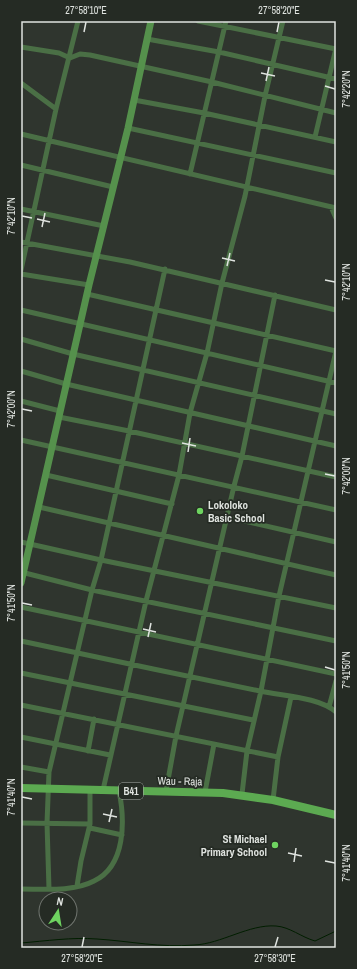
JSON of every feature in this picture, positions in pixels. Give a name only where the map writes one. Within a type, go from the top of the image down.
[{"type":"main road","name":"Wau - Raja","points":[[21,788],[242,794],[336,815]]},
{"type":"street","points":[[21,270],[44,170],[56,109],[70,58],[78,21]]},
{"type":"street","points":[[21,583],[22,572],[31,544],[89,285],[128,128],[151,21]]},
{"type":"street","points":[[198,21],[225,24],[279,38],[336,49],[315,137]]},
{"type":"street","points":[[103,790],[146,601],[179,475],[190,413],[207,353],[222,283],[247,186],[265,96],[283,21]]},
{"type":"street","points":[[190,174],[196,143],[225,24]]},
{"type":"street","points":[[147,39],[219,52],[336,79]]},
{"type":"street","points":[[21,47],[59,53],[70,58],[80,54],[212,82],[336,113]]},
{"type":"street","points":[[21,83],[56,109]]},
{"type":"street","points":[[134,100],[260,124],[336,142]]},
{"type":"street","points":[[128,128],[254,154],[336,173]]},
{"type":"street","points":[[21,134],[247,186],[334,208],[336,218]]},
{"type":"street","points":[[21,165],[113,187]]},
{"type":"street","points":[[21,209],[104,226]]},
{"type":"street","points":[[21,242],[165,269],[336,310]]},
{"type":"street","points":[[49,889],[47,823],[49,772],[92,590],[101,560],[165,269]]},
{"type":"street","points":[[21,274],[89,285]]},
{"type":"street","points":[[87,294],[336,351],[279,596],[261,691],[253,720],[247,751],[242,794]]},
{"type":"street","points":[[166,791],[176,736],[211,582],[256,395],[266,334],[275,295]]},
{"type":"street","points":[[21,310],[80,325],[336,383]]},
{"type":"street","points":[[21,339],[73,354],[336,414]]},
{"type":"street","points":[[21,370],[66,384],[336,446]]},
{"type":"street","points":[[21,401],[60,414],[336,477]]},
{"type":"street","points":[[21,440],[234,486],[336,510]]},
{"type":"street","points":[[46,476],[172,504]]},
{"type":"street","points":[[39,507],[336,575]]},
{"type":"street","points":[[227,517],[336,542]]},
{"type":"street","points":[[21,542],[101,560],[336,608]]},
{"type":"street","points":[[22,572],[92,590],[273,626],[336,641]]},
{"type":"street","points":[[21,607],[336,674]]},
{"type":"street","points":[[21,641],[131,665],[291,696],[329,707],[336,712]]},
{"type":"street","points":[[21,673],[253,720]]},
{"type":"street","points":[[329,707],[336,681]]},
{"type":"street","points":[[273,800],[278,756],[291,696]]},
{"type":"street","points":[[21,705],[63,712],[118,725],[278,756]]},
{"type":"street","points":[[88,751],[94,719]]},
{"type":"street","points":[[21,737],[110,756]]},
{"type":"street","points":[[205,792],[214,744]]},
{"type":"street","points":[[21,767],[49,772]]},
{"type":"street","points":[[77,886],[81,861],[90,826],[90,790]]},
{"type":"street","points":[[21,889],[49,889],[77,886],[94,881],[101,877],[116,858],[122,835],[124,823],[119,791]]},
{"type":"street","points":[[21,823],[90,826],[122,835]]},
{"type":"waterway","points":[[21,943],[78,938],[182,946],[204,944],[266,926],[286,928],[315,941],[336,931]]},
{"type":"place","name":"Lokoloko Basic School","points":[[200,511]]},
{"type":"place","name":"St Michael Primary School","points":[[275,845]]}]
